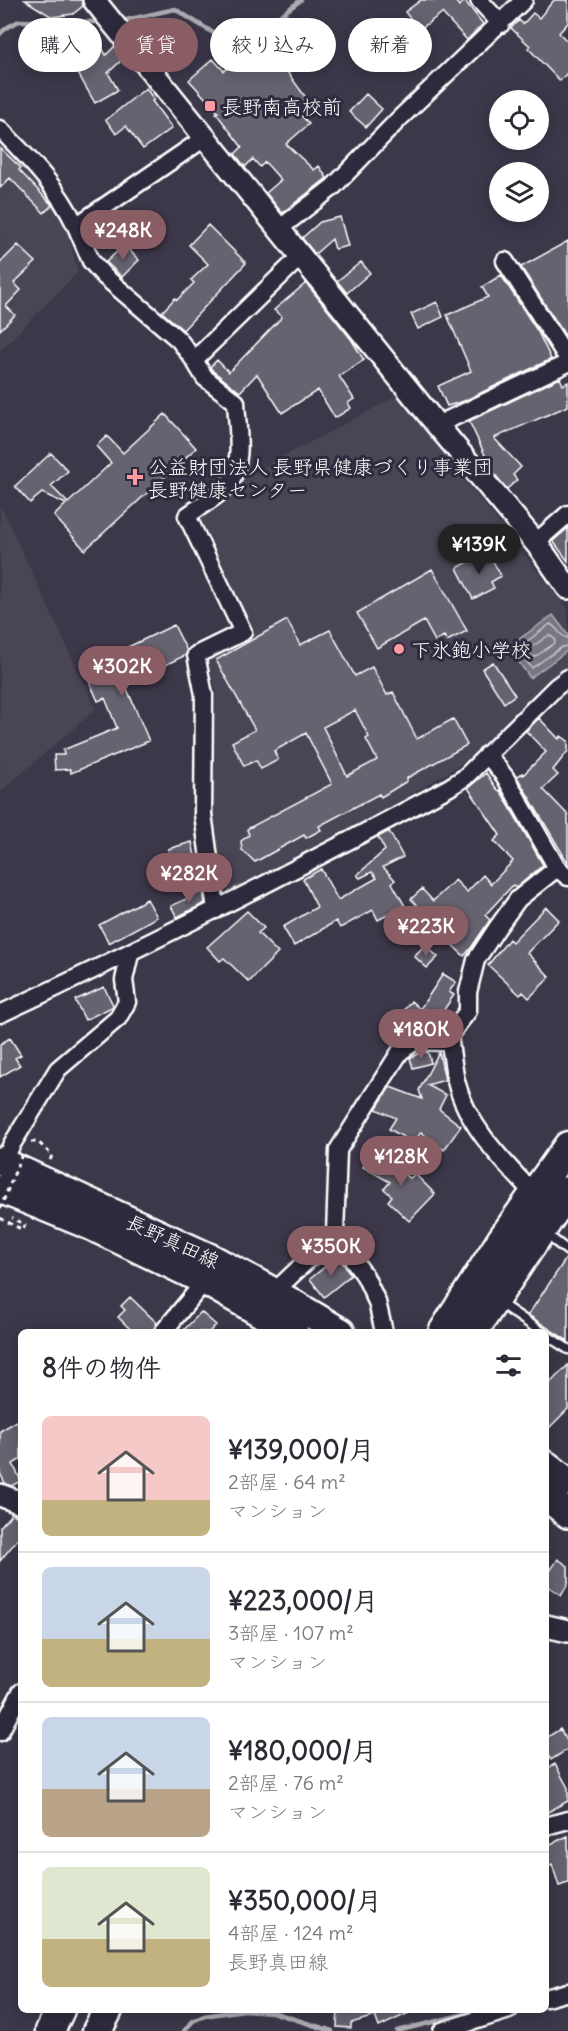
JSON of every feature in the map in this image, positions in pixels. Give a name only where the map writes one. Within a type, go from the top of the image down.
[{"type":"highway","points":[[445,1329],[502,1239],[568,1146]]},
{"type":"highway","points":[[475,1329],[568,1191]]},
{"type":"highway","points":[[50,2031],[59,2013]]},
{"type":"highway","points":[[97,2031],[106,2013]]},
{"type":"main road","name":"長野真田線","points":[[9,1158],[213,1259],[336,1329]]},
{"type":"main road","name":"長野真田線","points":[[0,1189],[93,1227],[205,1281],[289,1329]]},
{"type":"main road","points":[[549,1467],[568,1482]]},
{"type":"main road","points":[[549,1498],[568,1514]]},
{"type":"street","points":[[94,0],[535,543],[568,588]]},
{"type":"street","points":[[479,0],[501,24]]},
{"type":"street","points":[[279,229],[333,187],[400,118],[524,0]]},
{"type":"street","points":[[0,129],[32,162],[64,201],[91,261],[104,276],[179,340],[205,378],[236,402],[238,466],[228,486],[186,516],[243,632],[196,655],[204,695],[203,814],[216,910]]},
{"type":"street","points":[[76,226],[206,137]]},
{"type":"street","points":[[194,360],[301,256]]},
{"type":"street","points":[[437,424],[568,361],[505,261]]},
{"type":"street","points":[[535,543],[568,514]]},
{"type":"street","points":[[0,1014],[130,954],[448,788],[464,778],[556,687],[568,678]]},
{"type":"street","points":[[383,1329],[377,1302],[365,1276],[335,1234],[338,1150],[400,1052],[415,1041],[444,1042],[468,1011],[468,992],[476,960],[518,899],[562,872],[505,777],[487,754]]},
{"type":"street","points":[[9,1158],[12,1144],[58,1070],[118,1018],[127,1002],[124,980],[130,954]]},
{"type":"street","points":[[449,1035],[456,1081],[466,1108],[494,1152],[534,1194]]},
{"type":"street","points":[[274,1292],[335,1234]]},
{"type":"street","points":[[165,1329],[205,1281]]},
{"type":"street","points":[[0,1495],[18,1502]]},
{"type":"street","points":[[549,1627],[568,1631]]},
{"type":"street","points":[[0,1732],[18,1698]]},
{"type":"street","points":[[549,1825],[568,1820]]},
{"type":"street","points":[[549,1997],[568,1992]]},
{"type":"street","points":[[442,2031],[499,2013]]},
{"type":"lane","points":[[541,1230],[568,1251]]},
{"type":"lane","points":[[495,1299],[538,1329]]},
{"type":"lane","points":[[549,1337],[568,1348]]},
{"type":"path","points":[[23,1142],[39,1142],[52,1155],[50,1161],[41,1158]]},
{"type":"path","points":[[0,1209],[9,1158],[32,1155]]},
{"type":"path","points":[[0,1218],[23,1230],[25,1226],[8,1216]]},
{"type":"shaded area","points":[[0,143],[61,206],[78,272],[0,351]]},
{"type":"shaded area","name":"下氷鉋小学校","points":[[397,396],[568,609],[568,673],[460,765],[363,823],[227,896],[210,812],[216,692],[208,662],[251,634],[199,520],[224,504],[244,477]]},
{"type":"shaded area","points":[[0,504],[96,709],[0,792]]},
{"type":"water","points":[[553,615],[568,635],[568,650],[530,678],[508,647]]},
{"type":"building","points":[[25,0],[82,0],[83,6],[73,14],[52,17]]},
{"type":"building","points":[[421,0],[459,0],[456,2],[459,6],[465,1],[483,24],[467,40],[442,13],[432,20],[432,18],[410,18],[405,12]]},
{"type":"building","points":[[554,0],[568,0],[568,23],[559,33],[568,42],[568,72],[560,81],[511,28],[519,20],[523,24],[533,13],[539,18]]},
{"type":"building","points":[[114,47],[114,67],[108,73],[118,90],[95,103],[77,72],[102,72],[102,48],[106,55]]},
{"type":"building","points":[[210,62],[210,72],[287,72],[307,99],[295,108],[309,124],[286,144],[314,170],[319,166],[327,178],[282,213],[266,193],[281,180],[265,162],[260,167],[253,159],[245,167],[235,154],[242,147],[216,113],[218,112],[189,80]]},
{"type":"building","points":[[146,88],[154,100],[152,101],[172,128],[143,149],[126,126],[116,134],[106,120]]},
{"type":"building","points":[[366,94],[382,109],[366,127],[349,112]]},
{"type":"building","points":[[0,148],[21,168],[19,170],[52,205],[44,213],[10,178],[0,188]]},
{"type":"building","points":[[340,217],[348,246],[335,249],[332,239],[315,254],[302,238],[320,222]]},
{"type":"building","points":[[208,225],[246,263],[183,330],[162,312],[194,283],[191,280],[208,264],[189,245]]},
{"type":"building","points":[[568,241],[568,340],[521,267]]},
{"type":"building","points":[[18,245],[36,262],[14,283],[21,290],[6,306],[15,315],[0,330],[0,263]]},
{"type":"building","points":[[124,245],[139,260],[122,277],[106,262]]},
{"type":"building","points":[[361,262],[370,273],[347,293],[337,281]]},
{"type":"building","points":[[501,275],[538,332],[551,359],[464,401],[447,406],[438,386],[471,371],[447,315],[488,297],[482,287]]},
{"type":"building","points":[[306,283],[351,339],[364,360],[339,376],[354,399],[348,403],[351,408],[335,418],[318,390],[282,413],[257,374],[240,392],[210,367],[217,360],[229,372],[282,317],[274,310]]},
{"type":"building","points":[[437,302],[443,317],[418,329],[411,314]]},
{"type":"building","points":[[560,378],[563,385],[568,382],[568,406],[494,438],[521,467],[513,475],[517,480],[507,489],[481,458],[485,455],[469,421]]},
{"type":"building","points":[[165,414],[196,448],[85,550],[54,516],[66,504],[42,493],[30,503],[15,486],[51,453],[68,471],[51,486],[68,503],[111,463],[96,446],[107,436],[123,453]]},
{"type":"building","points":[[568,528],[568,561],[553,541]]},
{"type":"building","points":[[488,552],[501,576],[491,582],[494,588],[473,599],[457,568]]},
{"type":"building","points":[[432,569],[467,631],[447,641],[444,636],[435,641],[424,621],[377,648],[357,613]]},
{"type":"building","points":[[287,620],[300,645],[330,630],[355,676],[372,667],[387,695],[393,692],[417,739],[453,719],[467,745],[407,778],[407,781],[381,797],[379,794],[319,826],[321,830],[306,838],[304,835],[255,862],[242,850],[241,841],[249,835],[247,829],[332,784],[306,733],[274,751],[278,760],[261,769],[256,760],[244,766],[232,742],[255,730],[216,660]],"holes":[[[355,710],[369,737],[366,739],[377,760],[347,776],[323,727]]]},
{"type":"building","points":[[174,625],[187,651],[186,655],[125,684],[149,741],[71,773],[70,769],[55,770],[54,755],[64,755],[63,750],[117,728],[105,698],[98,701],[83,667]]},
{"type":"building","points":[[493,662],[515,695],[504,703],[482,669]]},
{"type":"building","points":[[539,718],[559,739],[561,736],[568,741],[568,751],[553,770],[558,775],[543,789],[568,815],[568,863],[517,777],[522,773],[523,775],[546,752],[526,731]]},
{"type":"building","points":[[486,773],[498,791],[500,790],[543,865],[516,888],[513,885],[485,915],[490,920],[464,956],[411,899],[422,889],[433,901],[455,880],[467,892],[483,875],[491,884],[513,861],[494,841],[500,835],[468,788]]},
{"type":"building","points":[[389,831],[403,857],[383,867],[395,880],[392,883],[405,906],[378,920],[373,910],[340,928],[336,921],[294,946],[283,927],[317,907],[303,879],[321,869],[338,900],[377,878],[372,872],[360,878],[357,875],[385,850],[378,837]]},
{"type":"building","points":[[192,842],[196,861],[173,867],[168,849]]},
{"type":"building","points":[[203,891],[205,903],[177,917],[171,906]]},
{"type":"building","points":[[147,899],[157,917],[109,943],[99,925]]},
{"type":"building","points":[[546,907],[559,920],[527,953],[550,977],[529,998],[523,992],[520,995],[488,965],[509,939],[512,942]]},
{"type":"building","points":[[247,911],[264,928],[258,933],[278,953],[249,982],[224,958],[220,961],[207,947]]},
{"type":"building","points":[[425,945],[438,957],[427,968],[414,956]]},
{"type":"building","points":[[443,974],[456,982],[449,992],[454,995],[437,1020],[429,1015],[417,1031],[410,1032],[407,1030],[410,1025],[399,1016],[411,1001],[420,1009]]},
{"type":"building","points":[[104,987],[112,1007],[85,1020],[75,1000]]},
{"type":"building","points":[[10,1038],[21,1055],[15,1058],[20,1065],[0,1077],[0,1044]]},
{"type":"building","points":[[421,1052],[428,1052],[431,1063],[413,1068],[410,1058]]},
{"type":"building","points":[[439,1052],[445,1080],[427,1085],[446,1095],[439,1109],[461,1126],[444,1150],[421,1132],[414,1143],[389,1129],[396,1118],[376,1109],[390,1087],[422,1099],[419,1090]]},
{"type":"building","points":[[371,1153],[392,1164],[391,1167],[410,1178],[415,1174],[435,1194],[409,1221],[388,1201],[392,1196],[384,1189],[390,1182],[363,1167]]},
{"type":"building","points":[[304,1232],[313,1241],[303,1250],[295,1242]]},
{"type":"building","points":[[338,1256],[351,1275],[324,1297],[310,1279]]},
{"type":"building","points":[[568,1257],[568,1341],[528,1315]]},
{"type":"building","points":[[130,1297],[157,1323],[154,1329],[130,1329],[118,1317],[125,1310],[121,1306]]},
{"type":"building","points":[[201,1312],[216,1325],[212,1329],[185,1329]]},
{"type":"building","points":[[568,1365],[568,1409],[549,1428],[549,1384]]},
{"type":"building","points":[[17,1421],[18,1423],[18,1461],[13,1464],[18,1475],[18,1482],[11,1486],[5,1483],[0,1473],[0,1431]]},
{"type":"building","points":[[12,1513],[18,1518],[18,1539],[0,1561],[0,1527]]},
{"type":"building","points":[[558,1559],[568,1566],[568,1584],[561,1595],[549,1587],[549,1572]]},
{"type":"building","points":[[560,1729],[568,1742],[568,1749],[551,1760],[549,1757],[549,1736]]},
{"type":"building","points":[[555,1764],[568,1788],[568,1801],[549,1811],[549,1767]]},
{"type":"building","points":[[568,1836],[568,1883],[559,1886],[552,1864],[549,1866],[549,1845]]},
{"type":"building","points":[[338,2013],[409,2013],[379,2027],[375,2016],[351,2023],[351,2028],[337,2027]]},
{"type":"waterway","points":[[198,23],[223,39],[237,39],[261,30],[301,0]]},
{"type":"waterway","points":[[135,18],[175,9],[189,18]]},
{"type":"waterway","points":[[0,34],[18,22]]},
{"type":"waterway","points":[[184,2031],[193,2021],[204,2016],[224,2013]]},
{"type":"waterway","points":[[275,2013],[332,2031]]},
{"type":"waterway","points":[[397,2031],[469,2013]]},
{"type":"place","name":"長野南高校前","points":[[210,106]]},
{"type":"place","name":"公益財団法人 長野県健康づくり事業団 長野健康センター","points":[[135,477]]},
{"type":"place","name":"下氷鉋小学校","points":[[399,649]]}]
